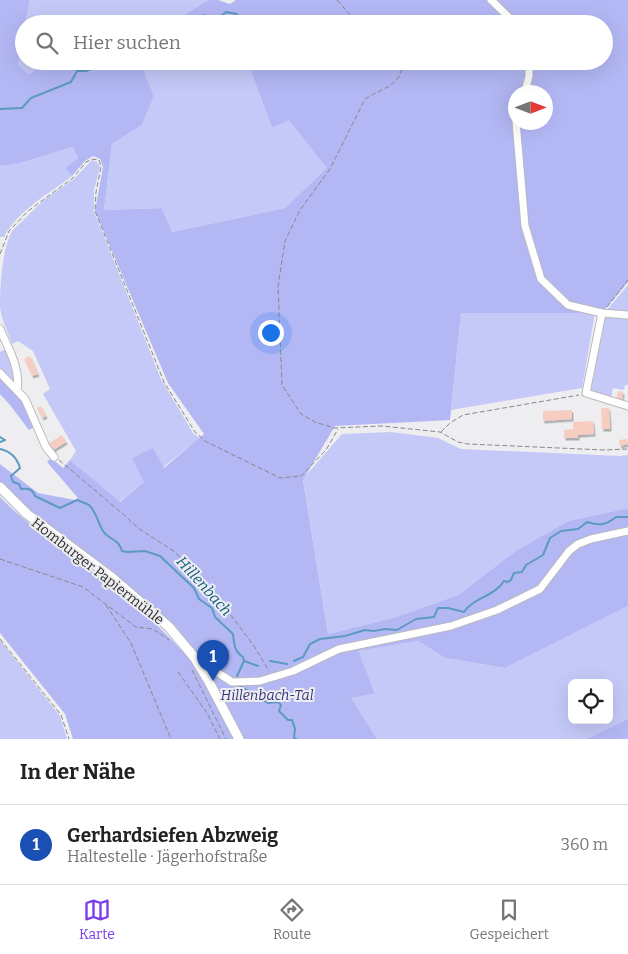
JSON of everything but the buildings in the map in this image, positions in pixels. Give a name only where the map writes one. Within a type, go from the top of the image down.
[{"type":"main road","name":"Homburger Papiermühle","points":[[0,487],[27,514],[110,576],[169,627],[194,657],[240,739]]},
{"type":"street","points":[[491,0],[507,15]]},
{"type":"street","points":[[527,85],[529,70]]},
{"type":"street","points":[[517,130],[525,226],[541,279],[568,304],[602,313],[628,315]]},
{"type":"street","points":[[602,313],[586,393],[628,406]]},
{"type":"street","points":[[0,329],[17,371],[19,380],[17,390]]},
{"type":"street","points":[[0,373],[25,399],[46,446],[54,457]]},
{"type":"street","points":[[194,657],[232,682],[260,681],[274,678],[339,649],[451,626],[497,610],[540,589],[569,551],[578,544],[591,539],[628,531]]},
{"type":"path","points":[[337,0],[350,15]]},
{"type":"path","points":[[401,70],[398,79],[387,89],[365,99],[330,169],[300,210],[285,241],[278,286],[282,385],[301,414],[315,422],[338,428],[382,426],[440,432],[458,442],[468,444],[604,450],[628,449]]},
{"type":"path","points":[[0,254],[9,231],[28,211],[74,178],[86,162],[92,159],[99,160],[101,167],[96,192],[95,211],[164,382],[194,432],[205,441],[280,478],[301,476],[326,450],[338,428]]},
{"type":"path","points":[[602,313],[628,280]]},
{"type":"path","points":[[440,432],[450,423],[463,416],[586,393]]},
{"type":"path","points":[[54,457],[124,514],[138,528],[174,552],[227,610],[254,646],[274,678]]},
{"type":"path","points":[[0,559],[83,587],[136,627],[153,629],[175,644]]},
{"type":"path","points":[[104,603],[131,643],[171,739]]},
{"type":"path","points":[[0,640],[61,715],[69,739]]},
{"type":"path","points":[[192,668],[194,677],[226,739]]},
{"type":"path","points":[[178,672],[207,713],[220,739]]},
{"type":"shaded area","points":[[30,0],[208,0],[184,15],[27,15]]},
{"type":"shaded area","points":[[24,70],[35,70],[29,74]]},
{"type":"shaded area","points":[[144,70],[250,70],[272,128],[289,119],[328,168],[285,208],[172,232],[162,208],[104,210],[112,144],[142,125],[154,96]]},
{"type":"shaded area","points":[[73,147],[78,158],[65,168],[72,176],[35,203],[17,219],[4,237],[0,237],[0,166],[17,164]]},
{"type":"shaded area","points":[[92,160],[97,162],[100,167],[94,190],[94,211],[161,379],[193,433],[200,438],[119,502],[70,460],[76,451],[43,394],[50,389],[33,351],[18,341],[12,344],[0,307],[4,258],[12,231],[44,200],[74,179]]},
{"type":"shaded area","points":[[628,285],[628,313],[606,311]]},
{"type":"shaded area","points":[[461,313],[595,313],[582,388],[451,410]]},
{"type":"shaded area","points":[[604,316],[628,318],[628,385],[625,385],[624,390],[613,388],[611,399],[588,392]]},
{"type":"shaded area","points":[[6,349],[17,379],[15,385],[0,371],[0,352]]},
{"type":"shaded area","points":[[391,432],[438,438],[461,449],[628,455],[628,508],[568,521],[517,550],[458,595],[396,617],[328,634],[303,479],[342,434]]},
{"type":"shaded area","points":[[628,606],[628,719],[586,739],[377,739],[350,698],[375,692],[357,651],[418,641],[445,658],[505,668]]},
{"type":"shaded area","points":[[0,640],[60,716],[67,739],[0,739]]},
{"type":"green space","name":"Hillenbach-Tal","points":[[0,0],[30,0],[27,15],[15,15],[15,70],[24,70],[29,74],[35,70],[144,70],[154,96],[142,125],[112,144],[104,210],[162,208],[172,232],[285,208],[327,168],[289,120],[272,128],[250,70],[613,70],[613,15],[184,15],[208,0],[218,0],[230,4],[236,0],[628,0],[628,282],[602,313],[461,313],[450,420],[335,426],[303,480],[328,634],[396,617],[458,595],[517,550],[568,521],[628,508],[628,606],[505,668],[445,658],[418,641],[358,651],[375,693],[351,698],[377,739],[73,739],[65,714],[0,633],[0,497],[13,510],[137,607],[180,649],[186,644],[12,497],[0,482],[0,464],[38,493],[75,500],[78,498],[47,462],[51,458],[63,468],[70,460],[120,502],[144,482],[132,458],[153,448],[164,468],[204,434],[168,383],[95,211],[103,167],[100,159],[93,156],[85,161],[72,176],[65,168],[78,158],[73,147],[17,164],[0,166]]},
{"type":"green space","points":[[0,377],[24,402],[35,427],[29,430],[0,394]]},
{"type":"green space","points":[[628,719],[628,739],[586,739]]},
{"type":"waterway","points":[[222,15],[226,12],[237,14]]},
{"type":"waterway","points":[[0,109],[22,108],[31,98],[71,82],[77,71],[88,70]]},
{"type":"waterway","name":"Hillenbach","points":[[0,437],[5,440],[0,442]]},
{"type":"waterway","name":"Hillenbach","points":[[0,449],[10,453],[17,461],[20,468],[11,476],[13,482],[19,484],[21,489],[30,490],[35,496],[60,508],[77,500],[88,504],[103,531],[119,544],[122,551],[145,551],[160,556],[194,588],[199,599],[212,608],[215,617],[233,634],[235,647],[244,661],[237,676]]},
{"type":"waterway","points":[[294,661],[303,657],[310,644],[320,639],[345,636],[365,630],[397,630],[416,619],[434,617],[438,608],[448,608],[464,612],[473,603],[495,590],[504,581],[508,582],[511,580],[514,573],[522,572],[526,565],[543,555],[550,538],[561,531],[578,529],[587,522],[603,524],[616,517],[628,517]]},
{"type":"waterway","points":[[244,661],[258,666]]},
{"type":"waterway","points":[[270,661],[287,664]]},
{"type":"waterway","name":"Hillenbach","points":[[240,686],[268,703],[278,702],[281,705],[279,711],[288,720],[292,720],[295,729],[294,738],[296,739]]},
{"type":"place","name":"Gerhardsiefen Abzweig","points":[[213,681]]}]
